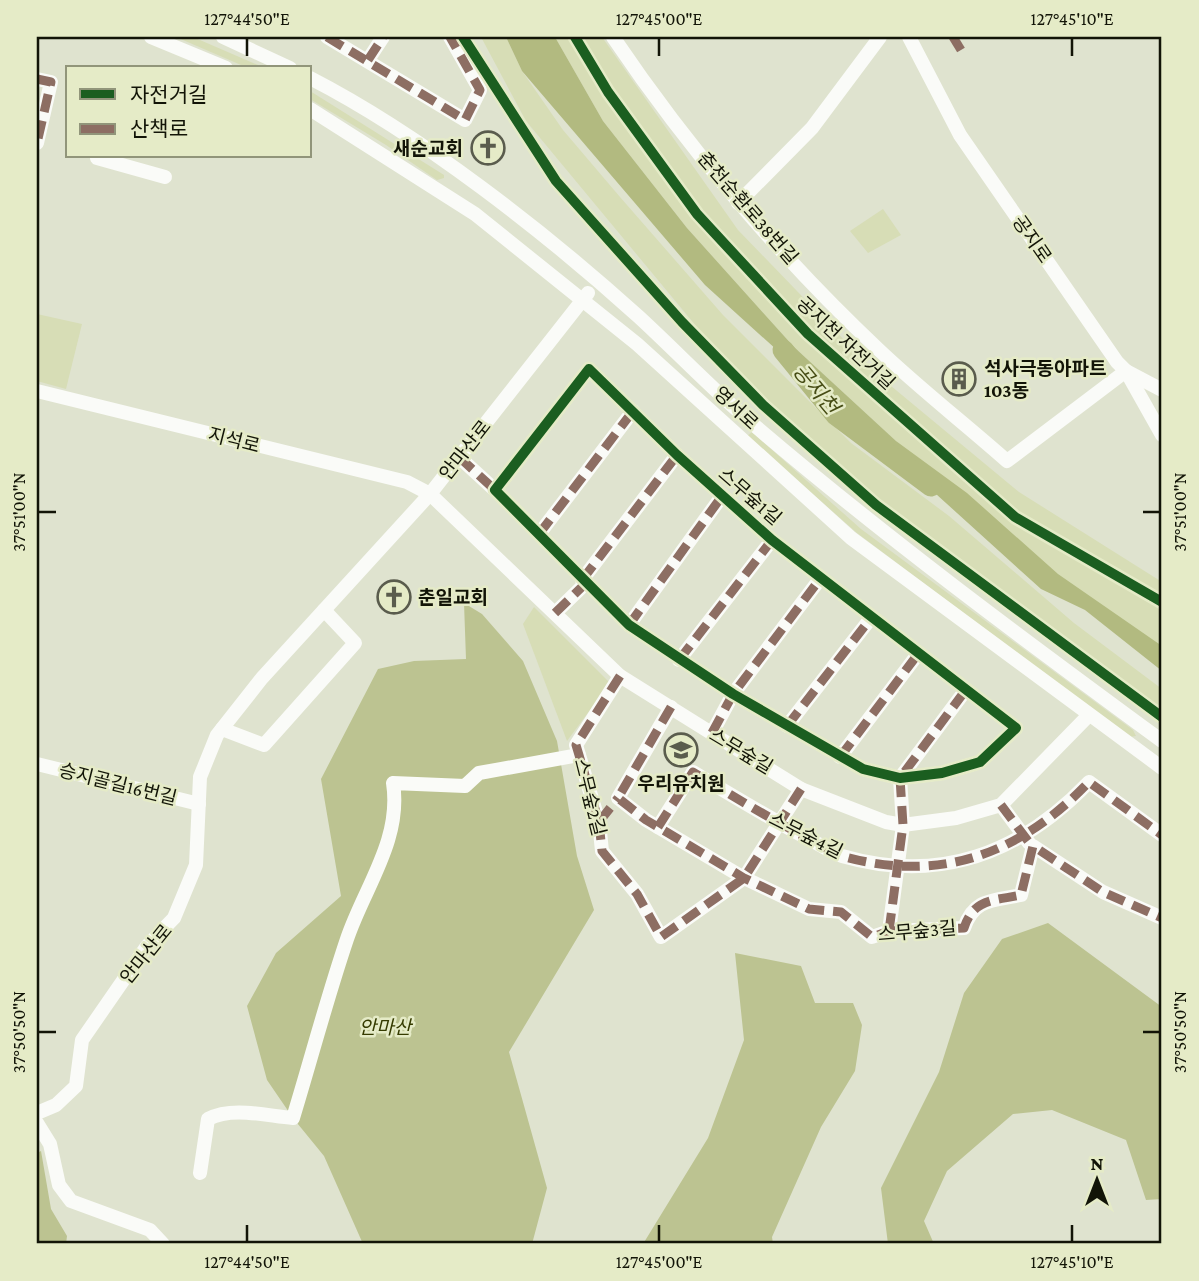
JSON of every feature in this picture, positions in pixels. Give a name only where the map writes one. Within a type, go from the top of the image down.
[{"type":"street","points":[[151,37],[221,66]]},
{"type":"street","points":[[223,37],[286,66]]},
{"type":"street","points":[[327,37],[464,120],[480,90],[450,37]]},
{"type":"street","points":[[368,60],[383,37]]},
{"type":"street","name":"춘천순환로38번길","points":[[612,37],[649,90],[738,203],[877,349],[1007,461],[1126,371]]},
{"type":"street","points":[[738,203],[812,128],[880,37]]},
{"type":"street","name":"공지로","points":[[909,37],[960,135],[1117,362],[1126,371],[1162,435]]},
{"type":"street","points":[[37,79],[51,82],[37,143]]},
{"type":"street","name":"영서로","points":[[312,79],[428,151],[545,240],[655,333],[748,419],[844,502],[1162,741]]},
{"type":"street","name":"영서로","points":[[312,110],[408,168],[528,255],[639,346],[852,538],[1162,768]]},
{"type":"street","points":[[97,158],[165,177]]},
{"type":"street","points":[[528,255],[544,253],[545,240]]},
{"type":"street","name":"안마산로","points":[[37,1113],[56,1105],[76,1086],[82,1040],[147,946],[174,918],[196,865],[200,777],[222,729],[262,678],[430,494],[596,282]]},
{"type":"street","points":[[639,346],[642,333],[655,333]]},
{"type":"street","name":"스무숲1길","points":[[589,369],[677,455],[820,579],[1016,728],[980,762],[942,773],[900,778],[863,769],[733,694],[629,625],[495,491],[589,369]]},
{"type":"street","points":[[1126,371],[1162,390]]},
{"type":"street","name":"지석로","points":[[37,391],[407,482],[430,494]]},
{"type":"street","points":[[539,534],[633,411]]},
{"type":"street","points":[[555,613],[584,581],[677,455]]},
{"type":"street","points":[[459,457],[495,491]]},
{"type":"street","name":"스무숲길","points":[[430,494],[620,676],[802,789],[886,822],[902,824],[956,818],[1000,805],[1089,715]]},
{"type":"street","name":"스무숲1길","points":[[629,625],[722,496]]},
{"type":"street","name":"스무숲1길","points":[[679,660],[772,540]]},
{"type":"street","points":[[712,733],[733,694],[820,579]]},
{"type":"street","points":[[222,729],[264,745],[355,643],[324,610]]},
{"type":"street","points":[[787,726],[871,618]]},
{"type":"street","points":[[840,757],[918,654]]},
{"type":"street","name":"스무숲2길","points":[[620,676],[576,745],[599,822],[602,851],[637,894],[662,937],[744,878]]},
{"type":"street","points":[[890,931],[902,824],[900,778],[965,691]]},
{"type":"street","points":[[599,822],[618,798],[671,707]]},
{"type":"street","points":[[200,1173],[208,1119],[216,1114],[240,1113],[293,1118],[348,937],[390,836],[396,803],[393,783],[464,786],[479,773],[579,755]]},
{"type":"street","name":"승지골길16번길","points":[[37,764],[199,804]]},
{"type":"street","name":"스무숲4길","points":[[658,827],[693,772],[780,824],[840,855],[899,866],[972,860],[1028,842],[1046,821],[1089,782],[1162,835]]},
{"type":"street","points":[[744,878],[802,789]]},
{"type":"street","name":"스무숲3길","points":[[618,798],[658,827],[744,878],[809,909],[841,912],[872,937],[890,931],[964,928],[968,915],[977,904],[1021,895],[1028,842]]},
{"type":"street","points":[[1000,805],[1028,842],[1103,892],[1162,918]]},
{"type":"street","points":[[37,1123],[50,1144],[59,1185],[71,1201],[150,1230],[163,1244]]},
{"type":"shaded area","points":[[176,37],[193,37],[260,66],[243,66]]},
{"type":"shaded area","points":[[481,37],[506,37],[522,71],[563,130],[723,315],[851,443],[949,516],[1074,623],[1162,689],[1162,720],[882,514],[740,379],[526,121]]},
{"type":"shaded area","points":[[506,37],[555,37],[603,121],[687,228],[794,347],[896,441],[967,493],[1058,574],[1162,646],[1162,671],[1085,610],[1041,589],[705,285],[522,71]]},
{"type":"shaded area","points":[[555,37],[602,37],[738,230],[879,376],[1019,492],[1162,582],[1162,657],[1003,540],[794,347],[687,228],[603,121]]},
{"type":"shaded area","points":[[312,92],[444,175],[444,178],[437,180],[312,100]]},
{"type":"shaded area","points":[[883,209],[901,235],[868,253],[850,231]]},
{"type":"shaded area","points":[[37,314],[82,324],[66,389],[37,381]]},
{"type":"shaded area","points":[[752,432],[861,529],[1133,730],[1136,736],[1129,737],[857,533],[747,436]]},
{"type":"shaded area","points":[[534,607],[610,683],[567,741],[523,624]]},
{"type":"green space","name":"안마산","points":[[464,603],[482,614],[523,661],[557,741],[577,856],[594,910],[509,1052],[547,1188],[532,1244],[363,1244],[324,1156],[267,1080],[247,1006],[276,953],[341,896],[321,779],[378,669],[414,661],[466,659]]},
{"type":"green space","points":[[1048,923],[1162,1007],[1162,1199],[1146,1200],[1126,1140],[1052,1110],[1013,1114],[947,1171],[924,1221],[934,1244],[888,1244],[881,1188],[939,1072],[964,993],[1002,939]]},
{"type":"green space","points":[[735,953],[801,966],[815,1003],[853,1003],[862,1025],[855,1071],[821,1127],[772,1237],[773,1244],[643,1244],[708,1138],[744,1040]]},
{"type":"green space","points":[[41,1151],[51,1209],[67,1236],[66,1244],[37,1244],[37,1153]]},
{"type":"waterway","name":"공지천","points":[[783,350],[836,415],[931,486]]},
{"type":"marked path","points":[[327,37],[465,120],[480,90],[450,37]]},
{"type":"marked path","points":[[368,60],[383,37]]},
{"type":"marked path","points":[[953,37],[961,50]]},
{"type":"marked path","points":[[37,79],[51,82],[37,143]]},
{"type":"marked path","points":[[539,534],[633,411]]},
{"type":"marked path","points":[[582,580],[677,455]]},
{"type":"marked path","points":[[459,457],[495,490]]},
{"type":"marked path","points":[[629,625],[722,496]]},
{"type":"marked path","points":[[679,660],[772,540]]},
{"type":"marked path","points":[[712,733],[733,694],[820,579]]},
{"type":"marked path","points":[[555,613],[586,583]]},
{"type":"marked path","points":[[787,726],[871,618]]},
{"type":"marked path","points":[[840,757],[918,654]]},
{"type":"marked path","points":[[620,676],[576,745],[599,822],[602,851],[637,894],[661,937],[744,878],[801,789]]},
{"type":"marked path","points":[[889,931],[903,825],[900,778],[965,691]]},
{"type":"marked path","points":[[671,707],[618,798],[646,820],[744,878],[809,909],[841,912],[872,937],[889,931],[964,928],[968,918],[979,906],[993,900],[1021,895],[1033,846],[1103,892],[1162,918]]},
{"type":"marked path","points":[[658,827],[693,772],[842,856],[878,864],[945,864],[976,856],[1035,828],[1063,807],[1089,782],[1162,835]]},
{"type":"marked path","points":[[599,822],[618,798]]},
{"type":"marked path","points":[[1001,805],[1028,841]]},
{"type":"cycle path","points":[[463,37],[556,181],[682,322],[763,405],[876,505],[1162,717]]},
{"type":"cycle path","name":"공지천 자전거길","points":[[575,37],[608,92],[697,214],[808,334],[1015,517],[1162,602]]},
{"type":"cycle path","points":[[589,369],[677,455],[772,540],[1016,728],[980,762],[942,773],[900,778],[863,769],[733,694],[629,625],[495,490],[589,369]]},
{"type":"place","name":"새순교회","points":[[488,148]]},
{"type":"place","name":"석사극동아파트 103동","points":[[959,379]]},
{"type":"place","name":"춘일교회","points":[[394,597]]},
{"type":"place","name":"우리유치원","points":[[681,750]]}]
